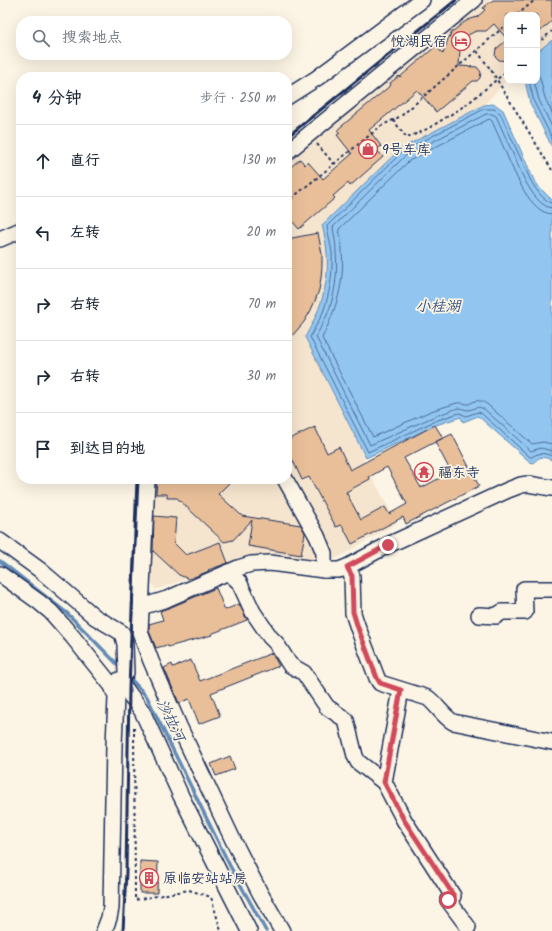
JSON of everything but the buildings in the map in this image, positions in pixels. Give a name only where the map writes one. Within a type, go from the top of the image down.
[{"type":"street","points":[[292,94],[317,78],[422,0]]},
{"type":"street","points":[[292,148],[474,0]]},
{"type":"street","points":[[0,239],[16,232]]},
{"type":"street","points":[[146,484],[140,632],[144,657],[179,726],[233,840],[260,893],[282,931]]},
{"type":"street","points":[[288,484],[318,536],[324,553],[324,570]]},
{"type":"street","points":[[141,607],[167,599],[228,572],[251,564],[270,563],[324,570],[339,570],[388,545],[514,488],[528,484],[552,488]]},
{"type":"street","points":[[0,541],[40,570],[95,617],[122,633],[125,644],[116,696],[111,901],[109,918],[104,931]]},
{"type":"street","points":[[347,567],[352,576],[353,612],[380,683],[428,698],[449,720],[453,722],[552,742]]},
{"type":"street","points":[[228,572],[239,582],[253,612],[290,665],[304,673],[327,707],[346,720],[355,756],[358,762],[384,782],[404,820],[454,896],[448,900],[468,927]]},
{"type":"street","points":[[0,574],[39,602],[54,615],[72,636],[119,680],[142,710],[181,796],[249,931]]},
{"type":"street","points":[[479,615],[496,616],[502,612],[524,612],[524,589],[552,589]]},
{"type":"street","points":[[119,680],[144,657]]},
{"type":"street","points":[[384,782],[401,690]]},
{"type":"path","points":[[521,12],[535,0]]},
{"type":"path","points":[[292,198],[380,126],[401,116],[504,27]]},
{"type":"path","points":[[540,41],[552,31]]},
{"type":"path","points":[[476,51],[491,70],[552,170]]},
{"type":"path","points":[[393,120],[407,138],[429,128],[466,106],[504,74]]},
{"type":"path","points":[[309,134],[334,164]]},
{"type":"path","points":[[134,722],[135,900],[189,890],[211,897],[221,931]]},
{"type":"shaded area","points":[[479,0],[552,0],[552,40],[540,50],[540,12],[504,12],[504,83],[484,105],[400,149],[322,225],[328,253],[327,281],[319,310],[305,337],[366,458],[363,460],[397,523],[327,564],[254,555],[155,590],[149,571],[151,484],[292,484],[292,152]]},
{"type":"water","points":[[552,40],[552,147],[530,103],[526,84],[540,84],[540,50]]},
{"type":"water","name":"小桂湖","points":[[492,104],[503,110],[533,178],[539,187],[552,200],[552,460],[542,457],[534,463],[530,462],[478,416],[463,422],[461,417],[436,425],[366,458],[305,337],[323,296],[326,282],[327,255],[322,225],[400,149],[484,105]]},
{"type":"waterway","name":"沙拉河","points":[[0,561],[68,614],[121,668]]},
{"type":"waterway","name":"沙拉河","points":[[128,676],[147,697],[230,866],[266,931]]},
{"type":"railway","points":[[292,133],[456,0]]},
{"type":"railway","points":[[123,931],[126,872],[129,689],[137,484]]},
{"type":"place","name":"悦湖民宿","points":[[461,41]]},
{"type":"place","name":"9号车库","points":[[368,149]]},
{"type":"place","name":"福东寺","points":[[424,472]]},
{"type":"place","name":"原临安站站房","points":[[149,878]]},
{"type":"route","points":[[388,545],[347,567],[352,576],[352,607],[358,628],[377,678],[380,683],[401,690],[384,782],[404,820],[454,896],[448,900]]}]
